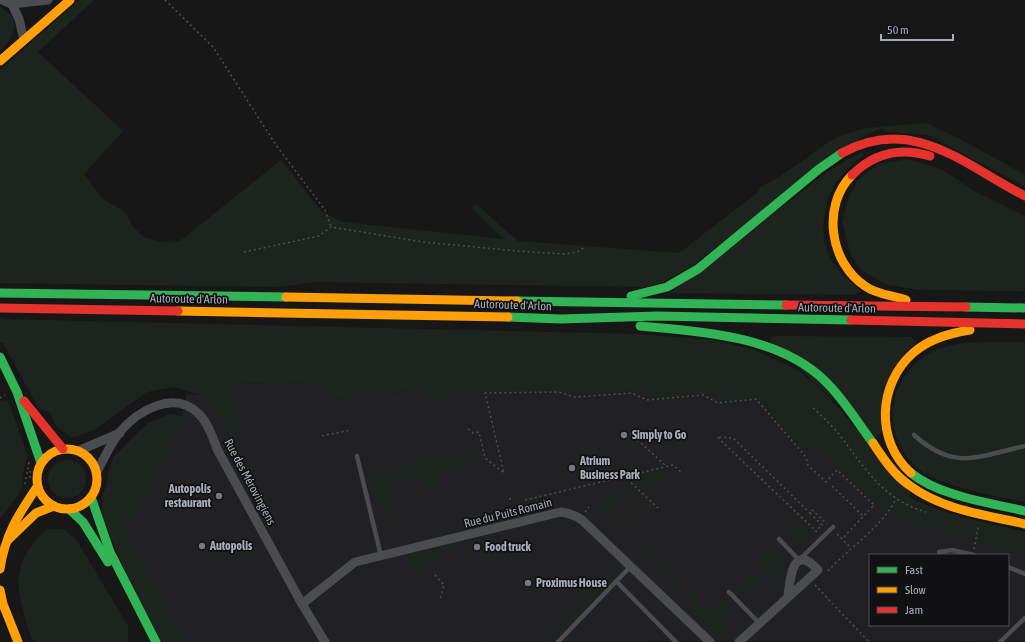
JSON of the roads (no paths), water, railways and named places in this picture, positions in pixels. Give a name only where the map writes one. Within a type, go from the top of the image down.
[{"type":"main road","points":[[0,61],[70,0]]},
{"type":"main road","points":[[605,303],[652,292],[683,279],[698,269],[819,169],[840,155],[868,142],[891,137],[908,138],[924,142],[942,149],[1025,196]]},
{"type":"main road","points":[[921,307],[902,298],[875,292],[864,286],[850,273],[838,255],[832,237],[833,217],[837,198],[847,178],[862,164],[880,155],[910,151],[938,160]]},
{"type":"main road","name":"Autoroute d'Arlon","points":[[0,293],[1025,308]]},
{"type":"main road","name":"Autoroute d'Arlon","points":[[0,308],[468,315],[561,319],[657,316],[1025,324]]},
{"type":"main road","points":[[561,319],[719,334],[756,343],[789,357],[817,374],[836,394],[885,460],[907,484],[934,500],[1025,524]]},
{"type":"main road","points":[[1007,324],[949,334],[931,341],[913,353],[898,369],[888,390],[884,410],[886,430],[894,453],[904,467],[928,482],[949,492],[1025,510]]},
{"type":"main road","points":[[0,357],[17,392],[40,463],[36,478],[37,487],[46,501],[54,506],[69,509],[78,507],[91,497],[97,482],[96,474],[90,459],[78,451],[62,449],[54,451],[40,463]]},
{"type":"main road","points":[[17,392],[62,449]]},
{"type":"main road","points":[[0,569],[2,555],[13,523],[37,487]]},
{"type":"main road","points":[[91,497],[95,515],[140,612],[156,642]]},
{"type":"main road","points":[[934,500],[962,503],[1025,519]]},
{"type":"main road","points":[[999,504],[1025,506]]},
{"type":"main road","points":[[7,541],[36,513],[54,506]]},
{"type":"main road","points":[[69,509],[83,522],[140,612]]},
{"type":"main road","points":[[0,590],[3,604],[18,642]]},
{"type":"street","points":[[2,0],[12,4],[48,0]]},
{"type":"street","points":[[12,4],[19,20],[24,40]]},
{"type":"street","name":"Rue des Mérovingiens","points":[[96,474],[120,433],[143,412],[154,406],[166,403],[178,403],[190,407],[199,414],[211,434],[217,449],[302,604],[325,642]]},
{"type":"street","name":"Rue des Mérovingiens","points":[[78,451],[120,433]]},
{"type":"street","name":"Rue du Puits Romain","points":[[302,604],[355,562],[561,512],[576,515],[710,642]]},
{"type":"street","points":[[739,642],[818,570],[806,560],[799,560],[793,566],[790,574],[788,596]]},
{"type":"lane","points":[[914,435],[926,446],[939,453],[965,459],[976,459],[1025,446]]},
{"type":"lane","points":[[357,456],[381,556]]},
{"type":"lane","points":[[779,539],[799,560],[832,528]]},
{"type":"lane","points":[[939,552],[952,550],[969,554]]},
{"type":"lane","points":[[558,642],[630,566]]},
{"type":"lane","points":[[1009,567],[1025,574]]},
{"type":"lane","points":[[616,581],[676,642]]},
{"type":"lane","points":[[729,592],[759,623]]},
{"type":"lane","points":[[1000,642],[1025,618]]},
{"type":"place","name":"Simply to Go","points":[[624,435]]},
{"type":"place","name":"Atrium Business Park","points":[[572,468]]},
{"type":"place","name":"Autopolis restaurant","points":[[219,496]]},
{"type":"place","name":"Autopolis","points":[[202,546]]},
{"type":"place","name":"Food truck","points":[[477,547]]},
{"type":"place","name":"Proximus House","points":[[528,583]]}]
